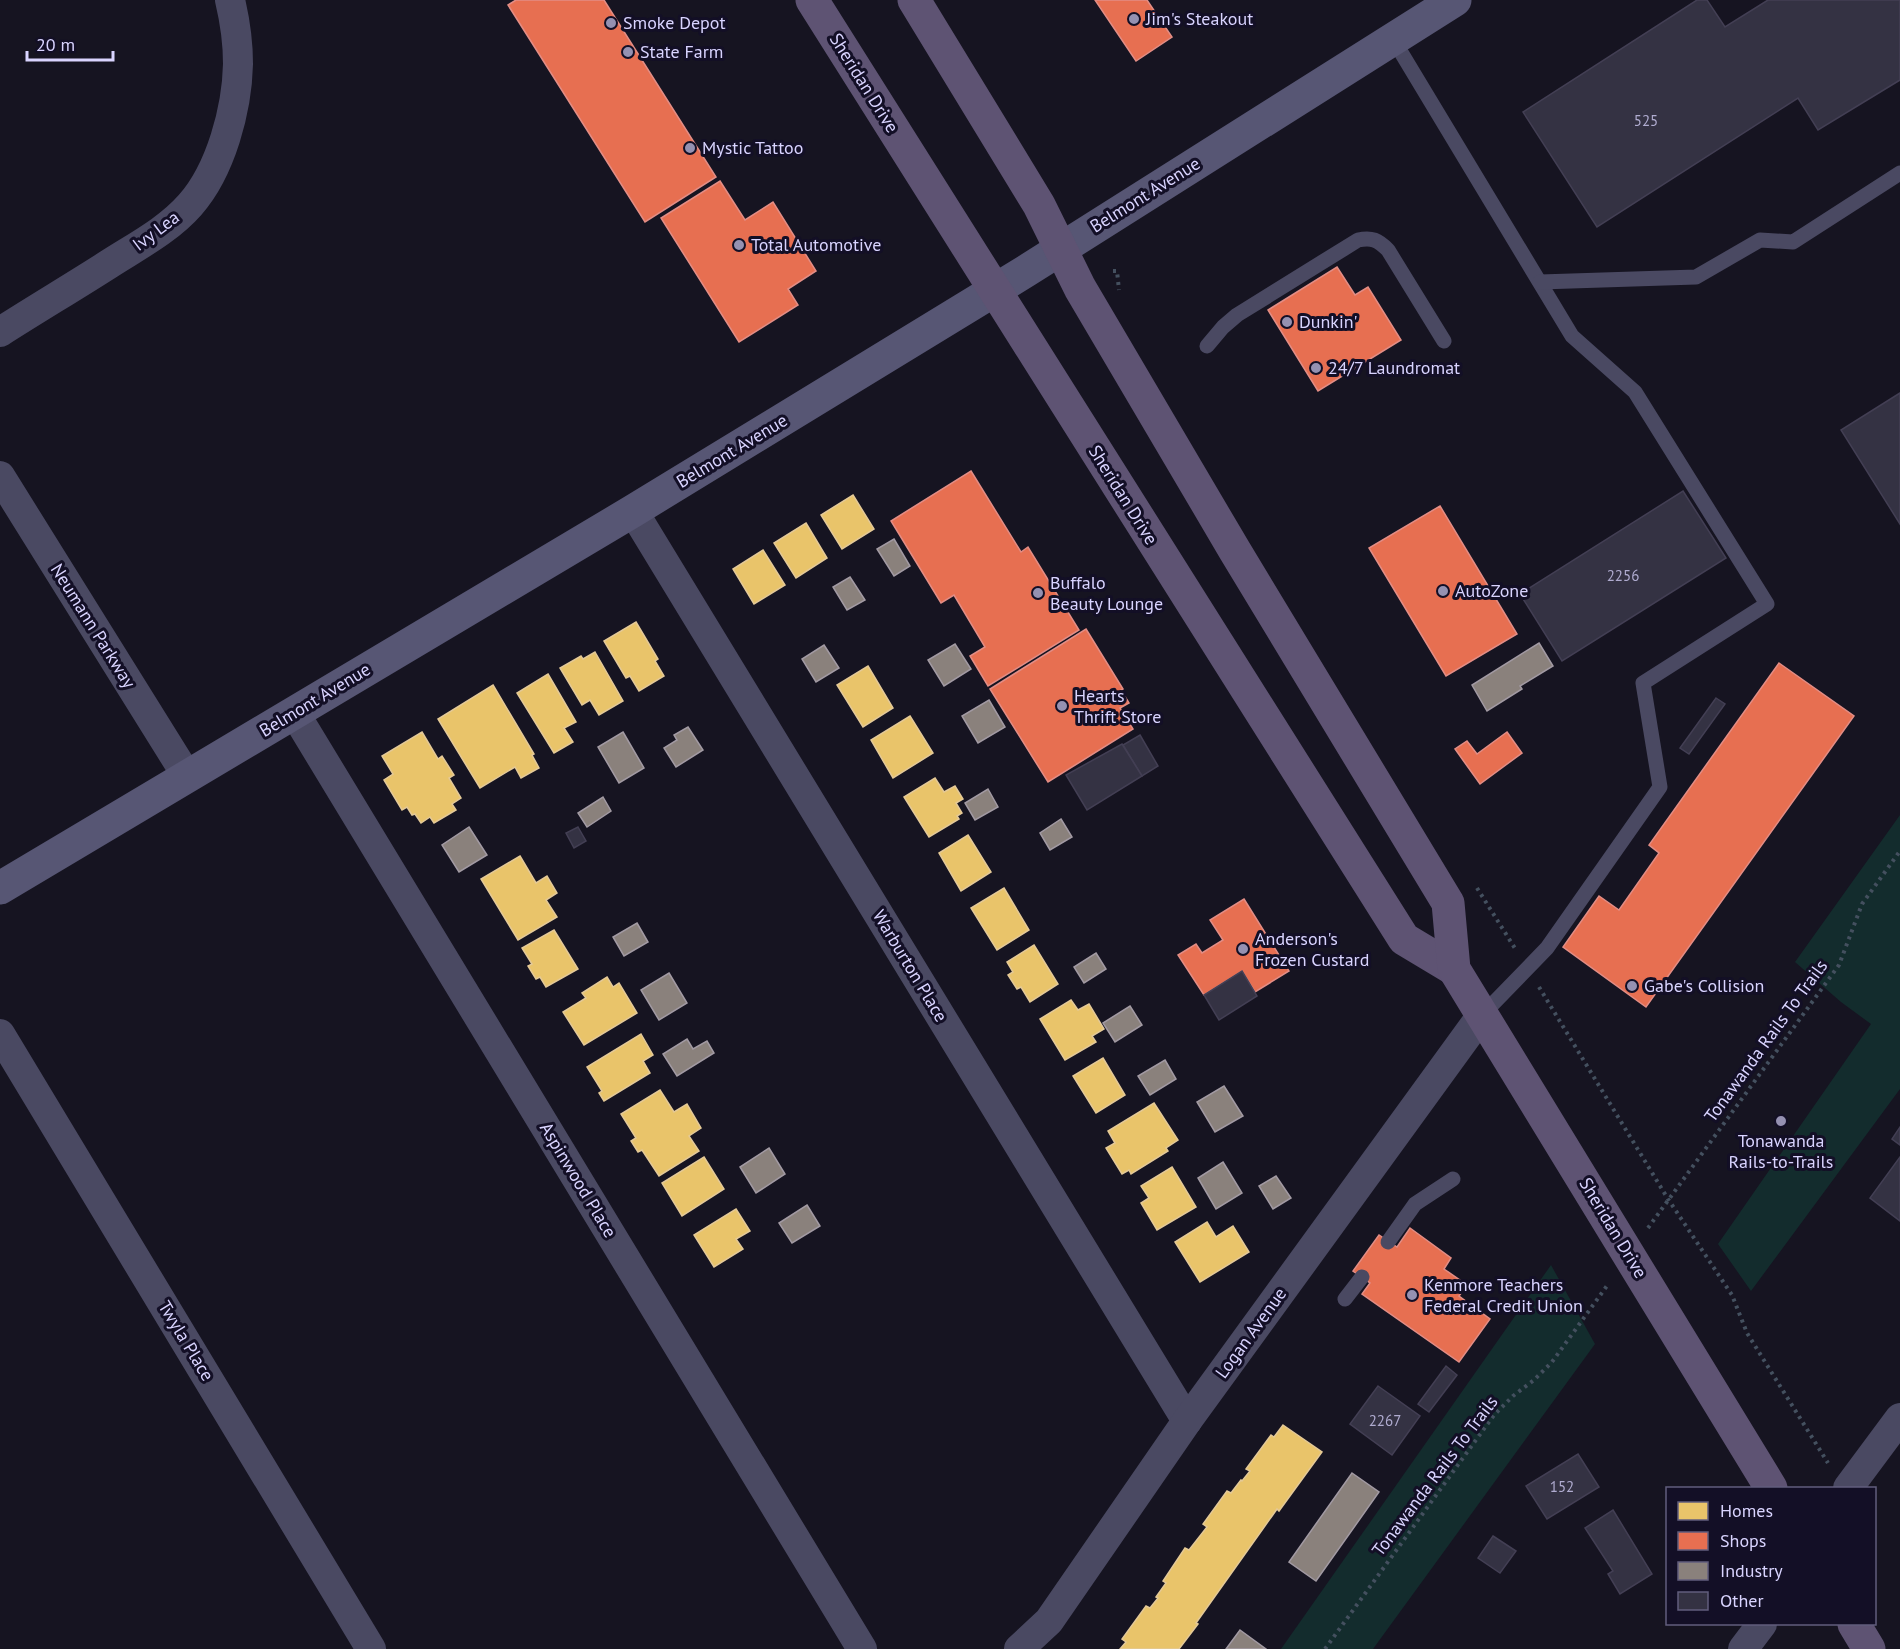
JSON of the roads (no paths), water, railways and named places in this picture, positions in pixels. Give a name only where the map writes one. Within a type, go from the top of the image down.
[{"type":"main road","name":"Sheridan Drive","points":[[812,0],[1404,939],[1454,969]]},
{"type":"main road","name":"Sheridan Drive","points":[[914,0],[1039,205],[1080,288],[1229,542],[1448,903],[1454,969],[1771,1487]]},
{"type":"main road","points":[[1855,1625],[1869,1649]]},
{"type":"street","name":"Ivy Lea","points":[[0,332],[166,228],[191,204],[210,175],[226,135],[234,104],[238,63],[235,23],[230,0]]},
{"type":"street","name":"Belmont Avenue","points":[[0,888],[633,511],[994,291],[1393,39],[1440,4]]},
{"type":"street","name":"Neumann Parkway","points":[[0,476],[187,776]]},
{"type":"street","name":"Warburton Place","points":[[633,511],[1187,1421]]},
{"type":"street","name":"Aspinwood Place","points":[[294,712],[862,1649]]},
{"type":"street","name":"Logan Avenue","points":[[1019,1649],[1049,1621],[1187,1421],[1482,1015]]},
{"type":"street","name":"Twyla Place","points":[[0,1034],[372,1649]]},
{"type":"street","points":[[1849,1487],[1900,1419]]},
{"type":"street","points":[[1743,1649],[1761,1625]]},
{"type":"lane","points":[[1393,39],[1572,336],[1635,392],[1767,604],[1643,683],[1660,787],[1547,948],[1482,1015]]},
{"type":"lane","points":[[1540,282],[1696,277],[1760,240],[1793,242],[1900,173]]},
{"type":"lane","points":[[1207,346],[1237,315],[1358,240],[1369,238],[1379,241],[1388,250],[1444,341]]},
{"type":"lane","points":[[1388,1242],[1415,1204],[1453,1179]]},
{"type":"lane","points":[[1345,1299],[1362,1277]]},
{"type":"place","name":"Jim's Steakout","points":[[1134,19]]},
{"type":"place","name":"Smoke Depot","points":[[611,23]]},
{"type":"place","name":"State Farm","points":[[628,52]]},
{"type":"place","name":"Mystic Tattoo","points":[[690,148]]},
{"type":"place","name":"Total Automotive","points":[[739,245]]},
{"type":"place","name":"Dunkin'","points":[[1287,322]]},
{"type":"place","name":"24/7 Laundromat","points":[[1316,368]]},
{"type":"place","name":"AutoZone","points":[[1443,591]]},
{"type":"place","name":"Buffalo Beauty Lounge","points":[[1038,593]]},
{"type":"place","name":"Hearts Thrift Store","points":[[1062,706]]},
{"type":"place","name":"Anderson's Frozen Custard","points":[[1243,949]]},
{"type":"place","name":"Gabe's Collision","points":[[1632,986]]},
{"type":"place","name":"Tonawanda Rails-to-Trails","points":[[1781,1121]]},
{"type":"place","name":"Kenmore Teachers Federal Credit Union","points":[[1412,1295]]}]
